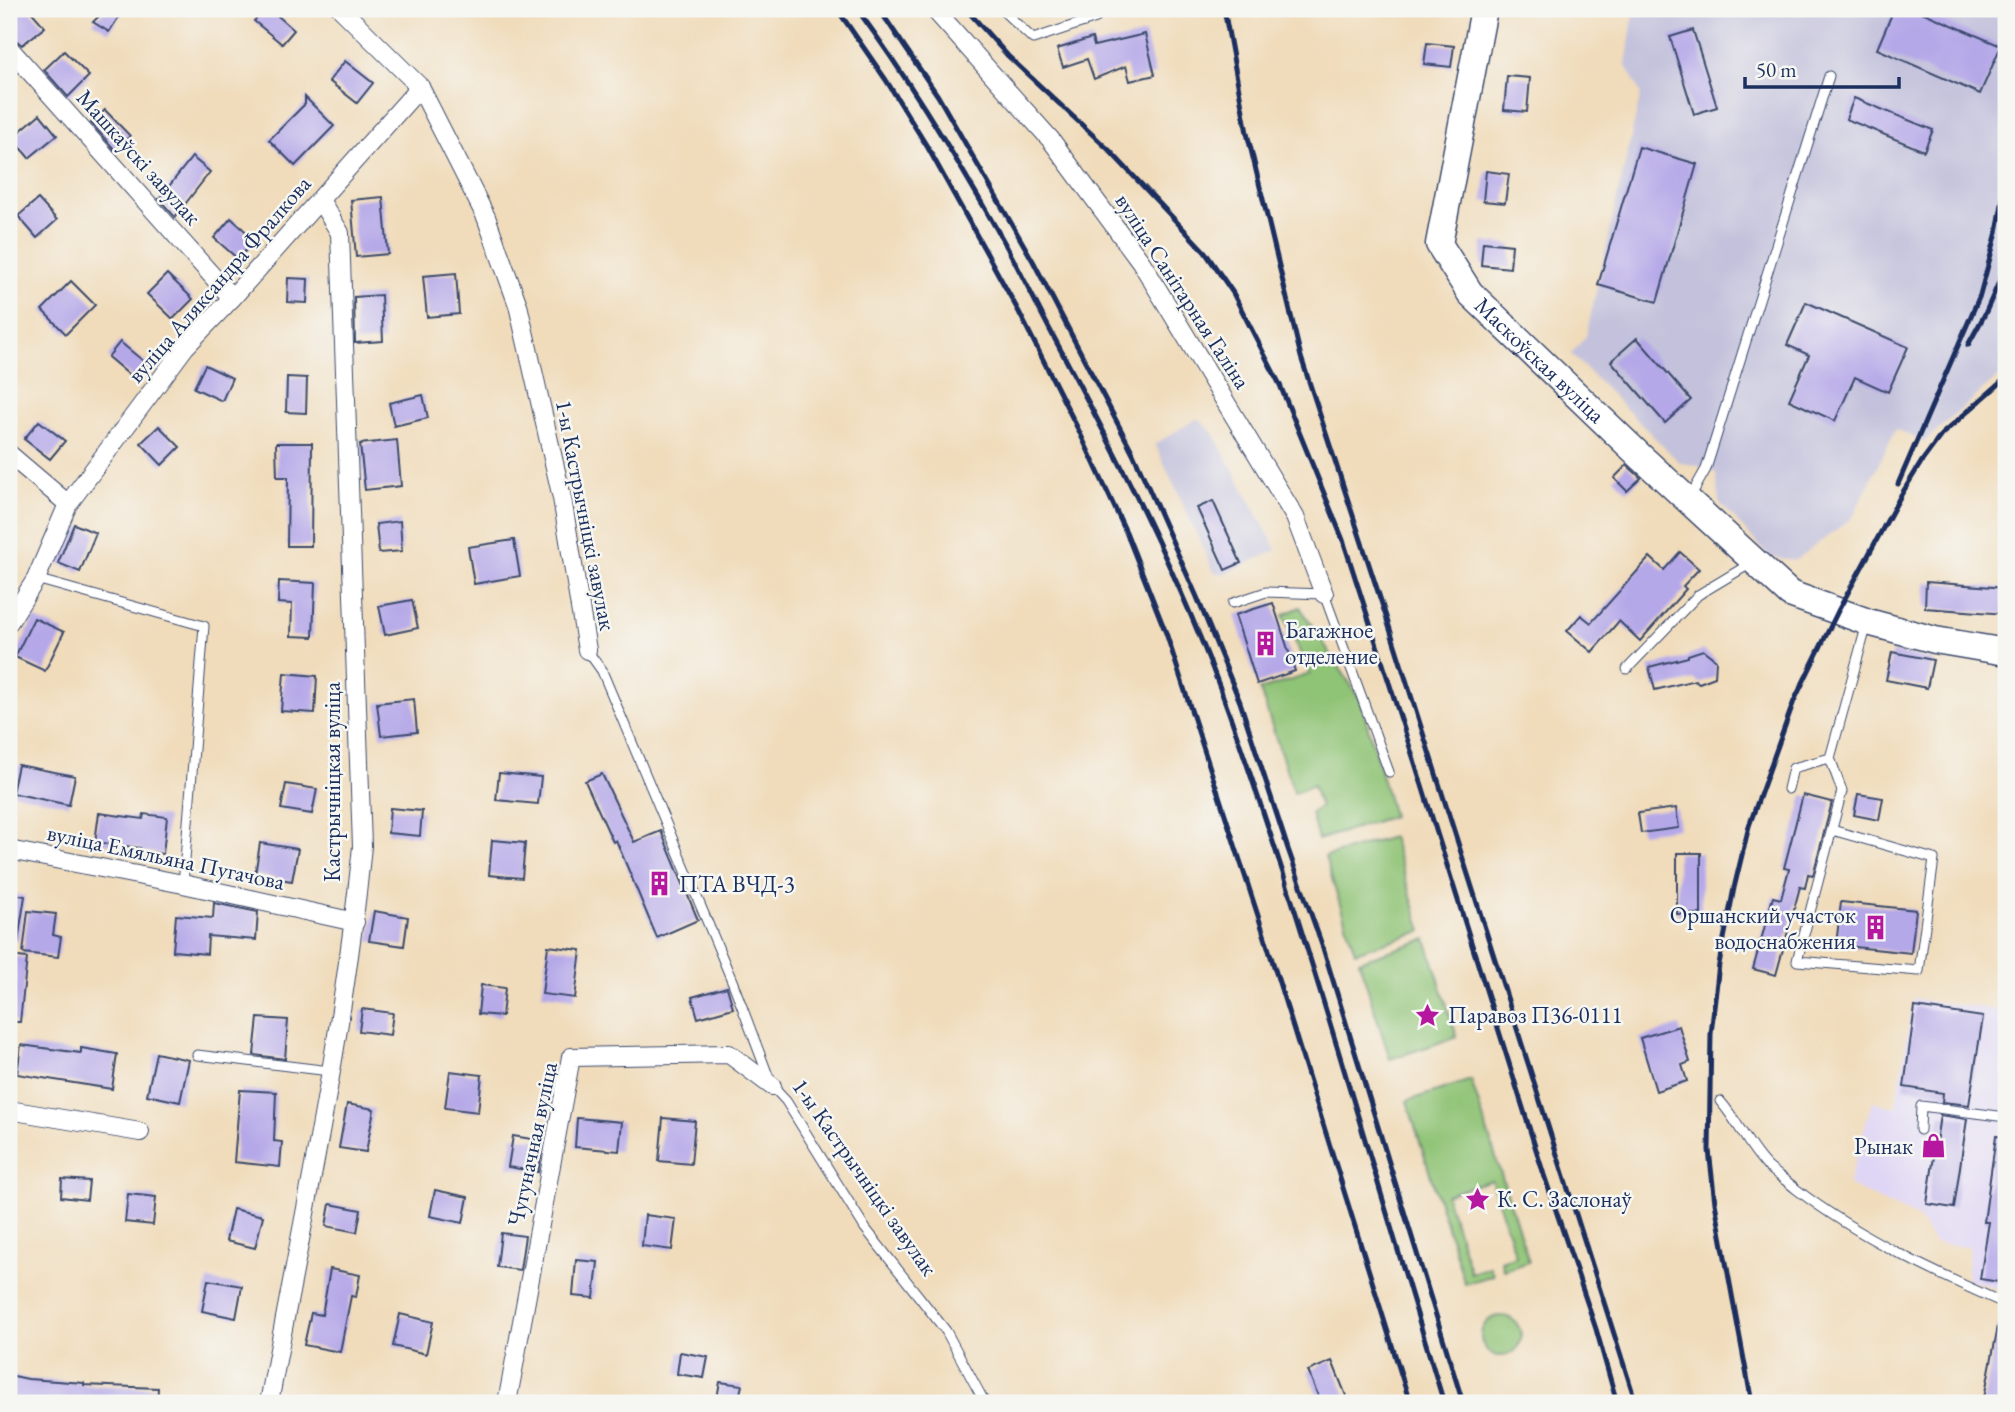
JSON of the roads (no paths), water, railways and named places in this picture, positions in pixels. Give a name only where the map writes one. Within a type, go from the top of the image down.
[{"type":"street","name":"1-ы Кастрычніцкі завулак","points":[[341,9],[420,87],[486,217],[518,304],[562,498],[587,650]]},
{"type":"street","name":"вуліца Санітарная Галіна","points":[[934,9],[1051,140],[1141,262],[1294,517],[1324,594]]},
{"type":"street","name":"Маскоўская вуліца","points":[[1484,9],[1439,244],[1470,293],[1688,501],[1790,594],[1868,622],[1935,640],[2006,652]]},
{"type":"street","name":"Машкаўскі завулак","points":[[9,48],[232,298]]},
{"type":"street","name":"вуліца Аляксандра Фралкова","points":[[9,622],[36,579],[68,504],[185,347],[420,87]]},
{"type":"street","name":"Кастрычніцкая вуліца","points":[[269,1403],[330,1072],[355,922],[362,846],[340,233],[320,200]]},
{"type":"street","points":[[9,454],[68,504]]},
{"type":"street","name":"вуліца Емяльяна Пугачова","points":[[9,850],[183,884],[355,922]]},
{"type":"street","name":"Чугуначная вуліца","points":[[507,1403],[571,1057],[729,1054],[772,1086]]},
{"type":"street","points":[[9,1111],[140,1132]]},
{"type":"lane","points":[[1001,9],[1033,38],[1096,18]]},
{"type":"lane","points":[[1688,501],[1706,469],[1829,76]]},
{"type":"lane","points":[[1628,669],[1698,594],[1754,562]]},
{"type":"lane","points":[[36,579],[204,626],[183,884]]},
{"type":"lane","points":[[1233,603],[1265,592],[1324,594],[1389,772]]},
{"type":"lane","points":[[1832,830],[1934,859],[1919,971],[1797,961],[1842,791],[1830,758],[1868,622]]},
{"type":"lane","name":"1-ы Кастрычніцкі завулак","points":[[587,650],[602,671],[733,983],[772,1086],[786,1101],[865,1228],[946,1331],[985,1403]]},
{"type":"lane","points":[[1788,789],[1793,768],[1830,758]]},
{"type":"lane","points":[[197,1055],[330,1072]]},
{"type":"lane","points":[[1720,1101],[1766,1165],[1817,1205],[1929,1270],[2006,1304]]},
{"type":"lane","points":[[1920,1130],[1921,1106],[2006,1118]]},
{"type":"railway","points":[[837,9],[886,80],[928,148],[986,252],[1079,431],[1126,532],[1166,633],[1263,931],[1410,1403]]},
{"type":"railway","points":[[857,9],[932,120],[1007,247],[1123,469],[1190,612],[1228,710],[1286,882],[1444,1403]]},
{"type":"railway","points":[[879,9],[938,96],[1033,261],[1133,453],[1197,597],[1240,702],[1323,948],[1463,1403]]},
{"type":"railway","points":[[966,9],[1008,56],[1109,150],[1205,252],[1233,293],[1280,385],[1343,540],[1544,1175],[1596,1329],[1617,1403]]},
{"type":"railway","points":[[1224,9],[1247,133],[1301,357],[1636,1403]]},
{"type":"railway","points":[[1898,484],[1980,295],[1997,232],[2006,182]]},
{"type":"railway","points":[[1968,345],[2006,266]]},
{"type":"railway","points":[[1752,1403],[1715,1203],[1709,1150],[1711,1034],[1719,964],[1749,826],[1794,701],[1838,611],[1901,495],[1942,434],[2006,378]]},
{"type":"place","name":"Багажное отделение","points":[[1265,643]]},
{"type":"place","name":"ПТА ВЧД-3","points":[[659,884]]},
{"type":"place","name":"Оршанский участок водоснабжения","points":[[1876,928]]},
{"type":"place","name":"Паравоз П36-0111","points":[[1428,1015]]},
{"type":"place","name":"Рынак","points":[[1933,1146]]},
{"type":"place","name":"К. С. Заслонаў","points":[[1477,1199]]}]
